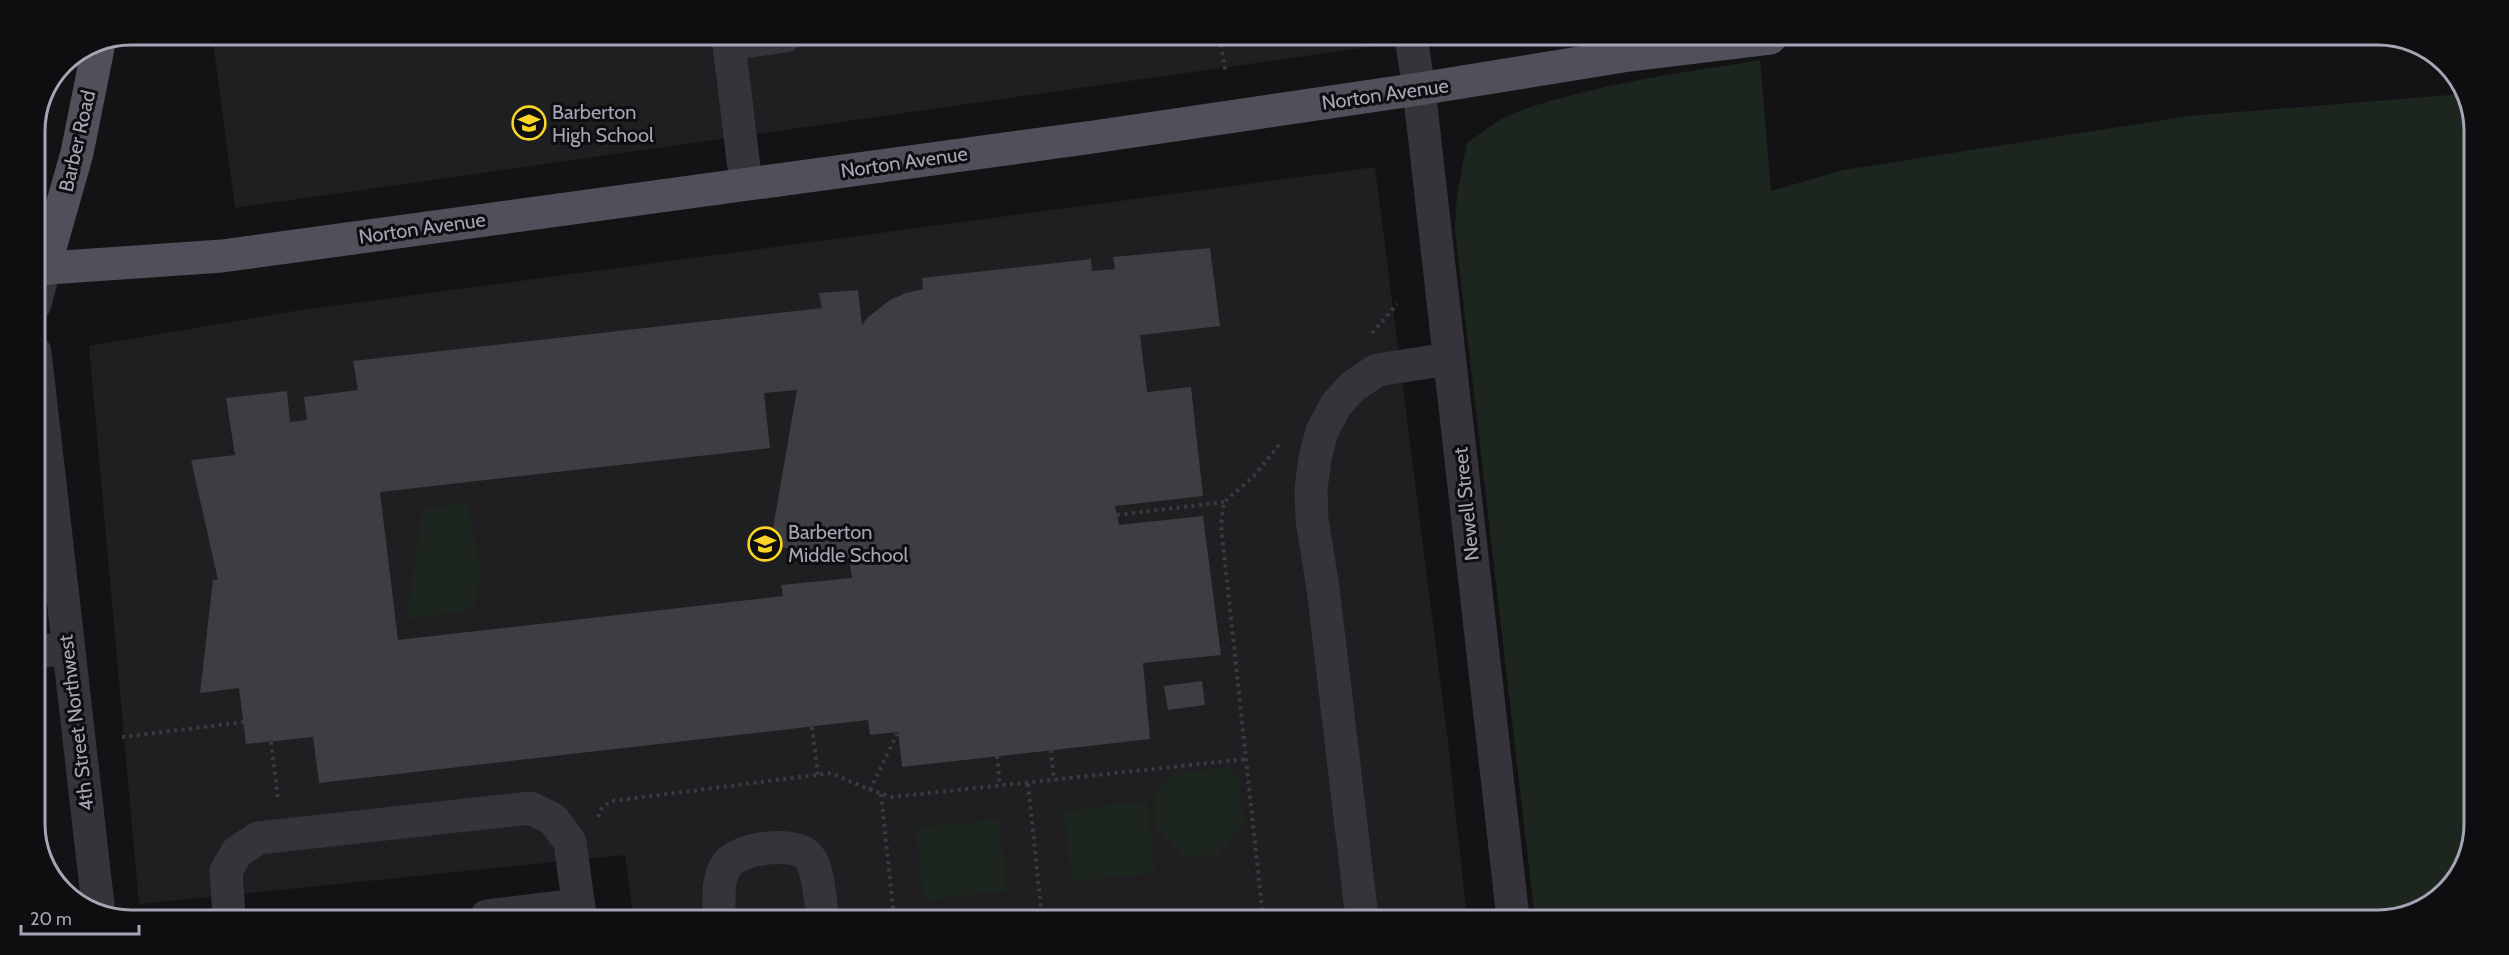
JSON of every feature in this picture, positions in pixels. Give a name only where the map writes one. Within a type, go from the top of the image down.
[{"type":"main road","name":"Norton Avenue","points":[[45,269],[222,256],[1419,89],[1629,55],[1712,45]]},
{"type":"main road","name":"Barber Road","points":[[45,253],[77,153],[97,52]]},
{"type":"street","points":[[729,45],[746,184]]},
{"type":"street","name":"Newell Street","points":[[1412,45],[1419,89],[1512,910]]},
{"type":"street","points":[[1361,910],[1323,588],[1312,520],[1311,488],[1315,459],[1322,430],[1336,405],[1352,387],[1377,370],[1449,359]]},
{"type":"street","name":"4th Street Northwest","points":[[45,442],[98,903]]},
{"type":"street","points":[[45,651],[68,648]]},
{"type":"street","points":[[229,910],[226,871],[237,852],[258,838],[530,808],[553,819],[570,842],[579,910]]},
{"type":"street","points":[[719,910],[719,896],[727,864],[735,856],[747,852],[782,847],[806,854],[814,866],[822,910]]},
{"type":"path","points":[[1221,45],[1225,70]]},
{"type":"path","points":[[1117,515],[1224,502],[1254,476]]},
{"type":"path","points":[[1224,502],[1221,525],[1262,910]]},
{"type":"path","points":[[122,736],[244,722]]},
{"type":"path","points":[[812,727],[818,775]]},
{"type":"path","points":[[870,790],[898,732]]},
{"type":"path","points":[[272,742],[278,801]]},
{"type":"path","points":[[1051,750],[1054,781]]},
{"type":"path","points":[[997,756],[1000,786]]},
{"type":"path","points":[[596,822],[602,807],[612,801],[831,773],[892,797],[1246,759]]},
{"type":"path","points":[[1028,784],[1041,910]]},
{"type":"path","points":[[881,794],[893,910]]},
{"type":"shaded area","name":"Barberton High School","points":[[213,45],[1383,45],[235,208]]},
{"type":"shaded area","points":[[1760,60],[1771,191],[1843,170],[2189,116],[2455,95],[2464,126],[2464,824],[2459,851],[2452,867],[2439,885],[2416,901],[2378,910],[1534,910],[1455,231],[1457,194],[1467,143],[1496,122],[1543,103],[1636,81]]},
{"type":"shaded area","name":"Barberton Middle School","points":[[1375,167],[1448,742],[1466,910],[632,910],[625,855],[139,904],[89,346],[295,311]]},
{"type":"shaded area","points":[[467,503],[481,574],[473,609],[407,619],[423,508]]},
{"type":"shaded area","points":[[1227,767],[1239,778],[1244,825],[1218,854],[1188,859],[1155,826],[1153,798],[1172,774]]},
{"type":"shaded area","points":[[1147,801],[1155,873],[1072,882],[1064,811]]},
{"type":"shaded area","points":[[999,819],[1007,891],[924,900],[916,828]]},
{"type":"building","points":[[1210,248],[1220,326],[1140,335],[1147,392],[1191,387],[1203,496],[1115,506],[1119,525],[1203,516],[1221,655],[1143,663],[1150,739],[902,767],[898,732],[870,735],[868,720],[319,783],[313,737],[246,744],[239,688],[200,693],[213,580],[218,580],[191,460],[235,455],[226,398],[287,391],[290,422],[307,420],[304,397],[358,390],[353,361],[822,308],[819,293],[858,290],[862,325],[867,318],[890,300],[923,289],[922,278],[1091,259],[1092,271],[1115,269],[1113,257]],"holes":[[[797,390],[770,545],[849,559],[852,578],[781,585],[783,596],[398,640],[380,492],[770,448],[764,393]]]},
{"type":"building","points":[[1202,681],[1205,705],[1168,710],[1164,686]]},
{"type":"place","name":"Barberton High School","points":[[529,123]]},
{"type":"place","name":"Barberton Middle School","points":[[765,544]]}]
